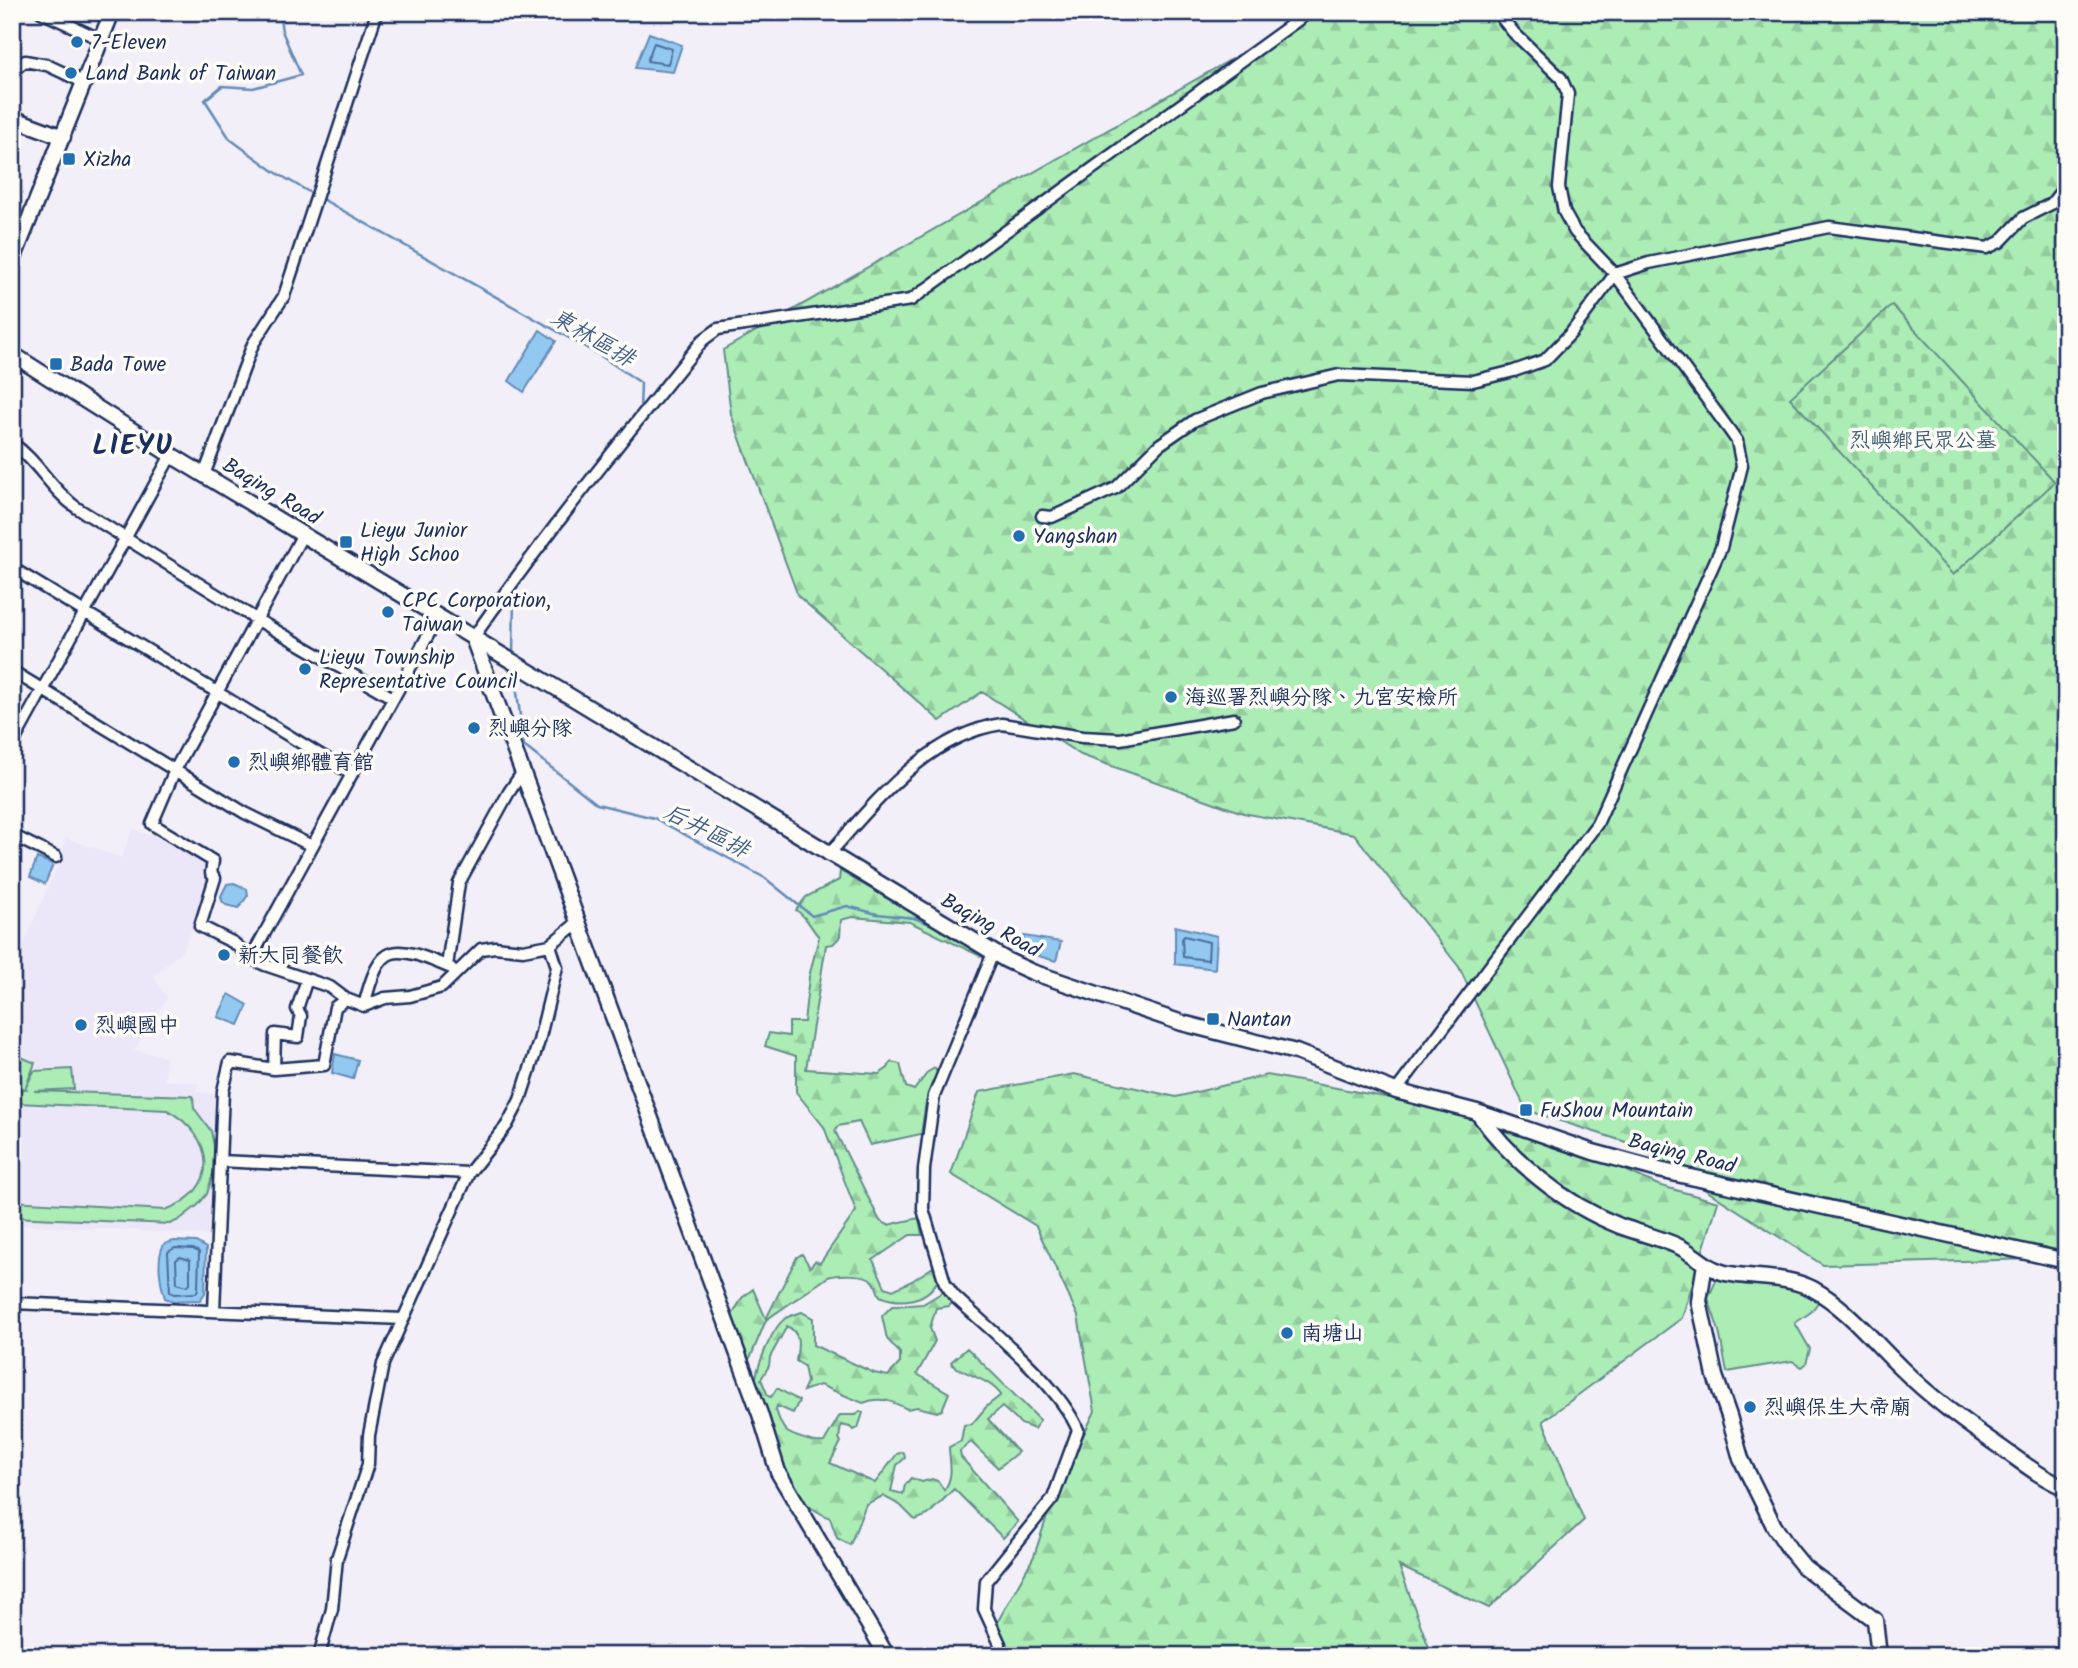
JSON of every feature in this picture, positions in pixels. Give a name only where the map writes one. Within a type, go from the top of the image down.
[{"type":"main road","points":[[12,262],[112,12]]},
{"type":"main road","points":[[12,118],[63,137]]},
{"type":"main road","name":"Baqing Road","points":[[12,354],[171,455],[828,855],[993,953],[1032,972],[1182,1023],[1296,1052],[1396,1091],[1477,1112],[1593,1152],[1659,1170],[2066,1261]]},
{"type":"main road","points":[[473,639],[760,1414],[778,1472],[887,1656]]},
{"type":"main road","points":[[1477,1112],[1494,1136],[1537,1178],[1594,1214],[1680,1247],[1724,1273],[1784,1279],[1812,1288],[1834,1303],[1909,1376],[1954,1415],[2035,1472],[2066,1488]]},
{"type":"main road","points":[[1705,1264],[1699,1301],[1716,1376],[1741,1459],[1774,1526],[1804,1567],[1875,1620],[1880,1656]]},
{"type":"street","points":[[41,12],[102,40]]},
{"type":"street","points":[[204,475],[253,344],[284,296],[377,12]]},
{"type":"street","points":[[473,639],[518,574],[703,340],[718,329],[911,300],[1309,12]]},
{"type":"street","points":[[1396,1091],[1597,824],[1721,548],[1742,466],[1737,441],[1615,274],[1574,232],[1564,212],[1559,187],[1568,94],[1561,78],[1514,33],[1497,12]]},
{"type":"street","points":[[12,71],[25,61],[47,65],[85,83]]},
{"type":"street","points":[[1042,516],[1052,517],[1116,488],[1159,445],[1195,420],[1262,393],[1339,375],[1473,381],[1545,360],[1572,333],[1615,274],[1648,263],[1829,227],[1987,248],[2000,242],[2023,218],[2051,204],[2066,185]]},
{"type":"street","points":[[12,443],[33,461],[64,499],[256,619],[393,698]]},
{"type":"street","points":[[12,745],[171,455]]},
{"type":"street","points":[[303,534],[175,770],[152,824],[214,861],[211,873],[215,878],[200,926],[233,943],[251,958],[330,986],[346,999],[364,1006],[442,987],[481,949],[495,947],[523,950],[550,946],[577,923]]},
{"type":"street","points":[[12,568],[352,774]]},
{"type":"street","points":[[251,958],[438,617]]},
{"type":"street","points":[[12,671],[244,813],[312,846]]},
{"type":"street","points":[[828,855],[893,782],[931,753],[990,726],[1002,724],[1082,737],[1120,739],[1234,719]]},
{"type":"street","points":[[447,966],[459,883],[522,773]]},
{"type":"street","points":[[12,835],[56,857]]},
{"type":"street","points":[[320,1656],[332,1609],[337,1558],[368,1464],[369,1435],[383,1364],[469,1173],[507,1125],[520,1100],[557,967],[550,946]]},
{"type":"street","points":[[364,1006],[379,961],[388,953],[408,952],[458,971]]},
{"type":"street","points":[[993,953],[934,1096],[924,1169],[923,1209],[945,1283],[954,1296],[1053,1389],[1072,1414],[1078,1430],[1053,1498],[986,1581],[984,1609],[1000,1644],[999,1656]]},
{"type":"street","points":[[274,1069],[275,1034],[298,1037],[301,1016],[297,1009],[307,979]]},
{"type":"street","points":[[214,1311],[223,1091],[230,1062],[274,1069],[324,1065],[335,1007],[346,999]]},
{"type":"street","points":[[220,1161],[469,1173]]},
{"type":"street","points":[[12,1303],[402,1319]]},
{"type":"shaded area","name":"烈嶼國中","points":[[133,829],[150,836],[154,832],[206,864],[204,869],[211,878],[196,922],[182,951],[153,976],[167,998],[134,1050],[166,1057],[165,1080],[198,1083],[196,1092],[220,1095],[214,1235],[12,1224],[12,969],[58,866],[66,838],[121,858]]},
{"type":"green space","points":[[1309,12],[2066,12],[2066,1258],[1823,1265],[1635,1145],[1526,1110],[1459,967],[1354,834],[1243,813],[1081,755],[982,692],[940,721],[798,596],[731,414],[723,350],[1291,25]]},
{"type":"green space","name":"烈嶼鄉民眾公墓","points":[[1892,305],[2055,482],[1953,575],[1790,398]]},
{"type":"green space","points":[[840,871],[981,953],[982,957],[910,922],[852,917],[841,920],[840,937],[833,944],[826,945],[806,1069],[879,1074],[888,1068],[891,1062],[900,1064],[906,1087],[914,1090],[928,1072],[935,1068],[938,1075],[926,1102],[921,1134],[870,1145],[859,1122],[838,1126],[835,1131],[880,1221],[888,1225],[919,1218],[922,1235],[910,1235],[873,1260],[885,1287],[893,1290],[933,1267],[938,1280],[920,1297],[896,1300],[880,1296],[870,1278],[858,1275],[828,1277],[766,1320],[752,1354],[749,1359],[745,1359],[730,1319],[742,1298],[753,1289],[766,1319],[797,1257],[802,1254],[810,1267],[815,1261],[820,1263],[856,1211],[824,1127],[796,1092],[796,1056],[765,1046],[769,1033],[789,1036],[789,1022],[804,1022],[809,977],[819,937],[796,910],[806,897],[839,880]]},
{"type":"green space","points":[[12,1053],[35,1063],[25,1089],[12,1083]]},
{"type":"green space","points":[[72,1069],[74,1089],[34,1091],[193,1096],[194,1108],[211,1131],[217,1160],[207,1194],[198,1205],[170,1224],[12,1217],[12,1201],[165,1210],[183,1201],[196,1190],[203,1176],[205,1162],[195,1134],[167,1110],[17,1103],[12,1106],[12,1090],[25,1089],[34,1071]]},
{"type":"green space","points":[[1074,1074],[1176,1097],[1267,1075],[1417,1103],[1568,1144],[1658,1185],[1718,1202],[1682,1318],[1543,1421],[1584,1520],[1489,1608],[1399,1566],[1432,1656],[996,1656],[993,1630],[1034,1556],[1053,1498],[1095,1411],[1078,1316],[1036,1226],[951,1174],[979,1092]]},
{"type":"green space","points":[[1719,1274],[1784,1284],[1819,1301],[1811,1312],[1795,1323],[1810,1349],[1806,1364],[1802,1367],[1792,1361],[1727,1372],[1719,1331],[1708,1298]]},
{"type":"green space","points":[[943,1292],[952,1303],[936,1308],[930,1328],[935,1341],[917,1374],[949,1393],[942,1410],[937,1412],[917,1407],[907,1409],[880,1400],[863,1403],[820,1385],[803,1391],[807,1382],[804,1366],[796,1361],[797,1337],[787,1326],[761,1379],[768,1396],[771,1397],[777,1388],[799,1401],[793,1413],[777,1406],[776,1410],[784,1429],[799,1437],[824,1442],[840,1415],[856,1415],[860,1411],[863,1413],[858,1428],[853,1430],[841,1425],[841,1442],[830,1463],[875,1483],[897,1454],[902,1452],[905,1458],[897,1465],[891,1491],[903,1494],[905,1485],[911,1478],[922,1482],[932,1479],[938,1481],[944,1490],[950,1474],[949,1447],[961,1441],[964,1425],[972,1424],[987,1406],[1001,1395],[985,1381],[953,1365],[951,1362],[967,1348],[1040,1420],[1034,1429],[1021,1424],[1002,1407],[988,1419],[1018,1452],[998,1468],[971,1442],[960,1451],[961,1457],[1018,1522],[1003,1538],[954,1489],[928,1515],[915,1520],[900,1505],[883,1496],[866,1504],[850,1545],[837,1538],[830,1518],[812,1509],[803,1500],[788,1473],[755,1385],[762,1359],[775,1330],[788,1317],[802,1312],[813,1318],[813,1345],[874,1373],[888,1376],[900,1363],[900,1353],[887,1339],[882,1316],[892,1306],[923,1304]]},
{"type":"water","points":[[649,33],[682,45],[673,72],[635,68]]},
{"type":"water","points":[[540,330],[556,341],[524,392],[509,381]]},
{"type":"water","points":[[37,858],[53,864],[45,884],[30,877]]},
{"type":"water","points":[[234,883],[247,889],[248,895],[239,908],[226,905],[221,896],[227,884]]},
{"type":"water","points":[[1175,926],[1217,936],[1215,969],[1175,964]]},
{"type":"water","points":[[1024,936],[1061,942],[1056,961],[1021,951]]},
{"type":"water","points":[[229,994],[248,1005],[239,1025],[218,1017]]},
{"type":"water","points":[[335,1054],[358,1060],[353,1079],[332,1073]]},
{"type":"water","points":[[174,1241],[196,1242],[206,1248],[205,1293],[200,1300],[173,1301],[165,1298],[160,1278],[160,1257],[164,1244]]},
{"type":"waterway","name":"東林區排","points":[[279,12],[282,31],[301,75],[253,88],[222,86],[205,100],[230,139],[275,172],[309,192]]},
{"type":"waterway","name":"東林區排","points":[[324,200],[601,356],[641,383],[640,411]]},
{"type":"waterway","name":"東林區排","points":[[513,655],[514,595],[523,577]]},
{"type":"waterway","name":"后井區排","points":[[514,669],[524,746],[597,804],[654,818],[765,878],[812,916],[847,906],[877,914],[914,918],[938,927]]},
{"type":"place","name":"7-Eleven","points":[[77,42]]},
{"type":"place","name":"Land Bank of Taiwan","points":[[71,73]]},
{"type":"place","name":"Xizha","points":[[69,159]]},
{"type":"place","name":"Bada Towe","points":[[56,364]]},
{"type":"place","name":"Yangshan","points":[[1019,536]]},
{"type":"place","name":"Lieyu Junior High Schoo","points":[[346,542]]},
{"type":"place","name":"CPC Corporation, Taiwan","points":[[388,612]]},
{"type":"place","name":"Lieyu Township Representative Council","points":[[305,669]]},
{"type":"place","name":"海巡署烈嶼分隊、九宮安檢所","points":[[1171,697]]},
{"type":"place","name":"烈嶼分隊","points":[[474,728]]},
{"type":"place","name":"烈嶼鄉體育館","points":[[234,762]]},
{"type":"place","name":"新大同餐飲","points":[[224,955]]},
{"type":"place","name":"Nantan","points":[[1213,1019]]},
{"type":"place","name":"烈嶼國中","points":[[81,1025]]},
{"type":"place","name":"FuShou Mountain","points":[[1526,1110]]},
{"type":"place","name":"南塘山","points":[[1287,1333]]},
{"type":"place","name":"烈嶼保生大帝廟","points":[[1750,1407]]},
{"type":"district","name":"LIEYU","points":[[133,444]]}]
